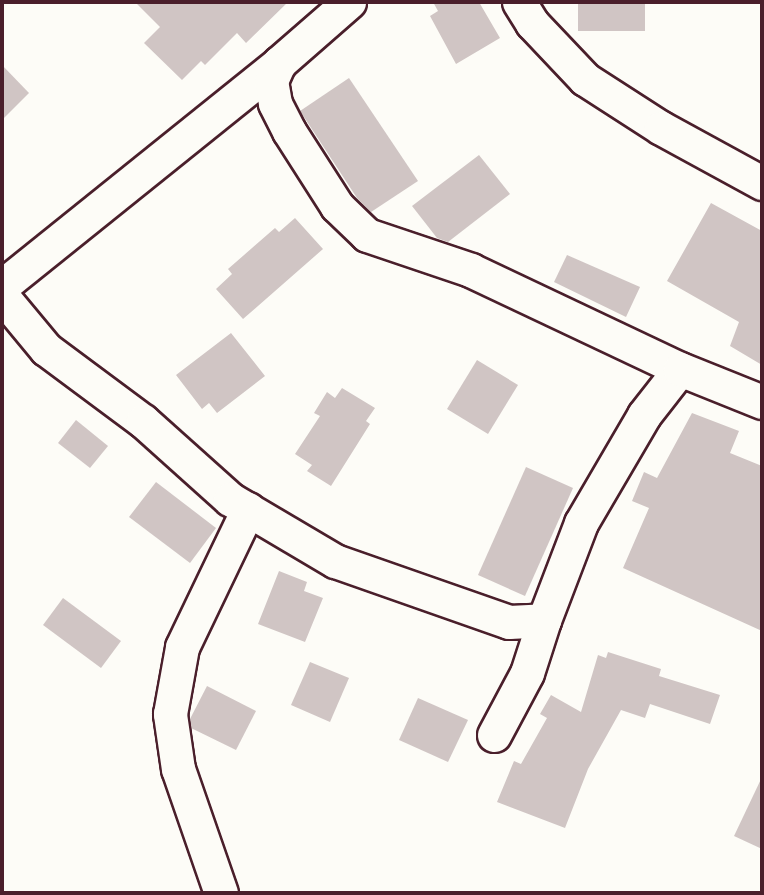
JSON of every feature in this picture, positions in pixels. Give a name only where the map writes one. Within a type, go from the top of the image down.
[{"type":"street","points":[[2,286],[349,2]]},
{"type":"street","points":[[519,2],[532,23],[585,79],[662,128],[762,183]]},
{"type":"street","points":[[279,62],[271,81],[275,103],[337,206],[367,235],[471,270],[680,369],[762,402]]},
{"type":"street","points":[[2,296],[46,349],[143,421],[230,499],[335,561],[509,622],[544,620]]},
{"type":"street","points":[[494,735],[527,673],[581,523],[644,415],[680,369]]},
{"type":"street","points":[[220,893],[178,769],[170,714],[182,648],[248,509]]},
{"type":"building","points":[[135,2],[288,2],[246,43],[237,33],[205,65],[201,61],[182,80],[144,43],[160,27]]},
{"type":"building","points":[[433,2],[479,2],[500,38],[456,64],[430,16],[438,11]]},
{"type":"building","points":[[578,2],[645,2],[645,31],[578,31]]},
{"type":"building","points":[[2,65],[29,93],[2,120]]},
{"type":"building","points":[[349,78],[418,181],[371,212],[357,198],[300,111]]},
{"type":"building","points":[[479,155],[510,194],[448,242],[437,238],[412,206]]},
{"type":"building","points":[[711,203],[762,231],[762,365],[730,346],[739,322],[667,281]]},
{"type":"building","points":[[295,218],[323,249],[243,319],[216,289],[232,274],[228,269],[275,228],[279,232]]},
{"type":"building","points":[[567,255],[640,287],[626,317],[554,282]]},
{"type":"building","points":[[231,333],[265,376],[217,413],[209,403],[202,409],[176,375]]},
{"type":"building","points":[[477,360],[518,385],[488,434],[447,409]]},
{"type":"building","points":[[342,388],[375,408],[366,421],[370,424],[331,486],[307,471],[312,465],[295,454],[320,416],[314,413],[327,392],[335,398]]},
{"type":"building","points":[[692,413],[739,431],[730,453],[762,466],[762,631],[623,568],[649,508],[632,501],[644,472],[657,478]]},
{"type":"building","points":[[76,420],[108,446],[90,468],[58,443]]},
{"type":"building","points":[[526,467],[573,488],[525,596],[478,575]]},
{"type":"building","points":[[156,482],[216,528],[190,563],[129,517]]},
{"type":"building","points":[[279,571],[307,582],[304,591],[323,598],[305,642],[258,624]]},
{"type":"building","points":[[63,598],[121,641],[101,668],[43,625]]},
{"type":"building","points":[[608,652],[661,669],[659,676],[720,695],[710,724],[650,704],[645,718],[621,710],[588,769],[565,828],[497,802],[514,761],[521,764],[547,718],[540,714],[551,695],[581,712],[598,655],[606,658]]},
{"type":"building","points":[[310,662],[349,678],[330,722],[291,705]]},
{"type":"building","points":[[207,686],[256,711],[236,750],[191,728],[190,719]]},
{"type":"building","points":[[418,698],[468,720],[448,762],[399,740]]},
{"type":"building","points":[[762,777],[762,849],[734,836]]}]
